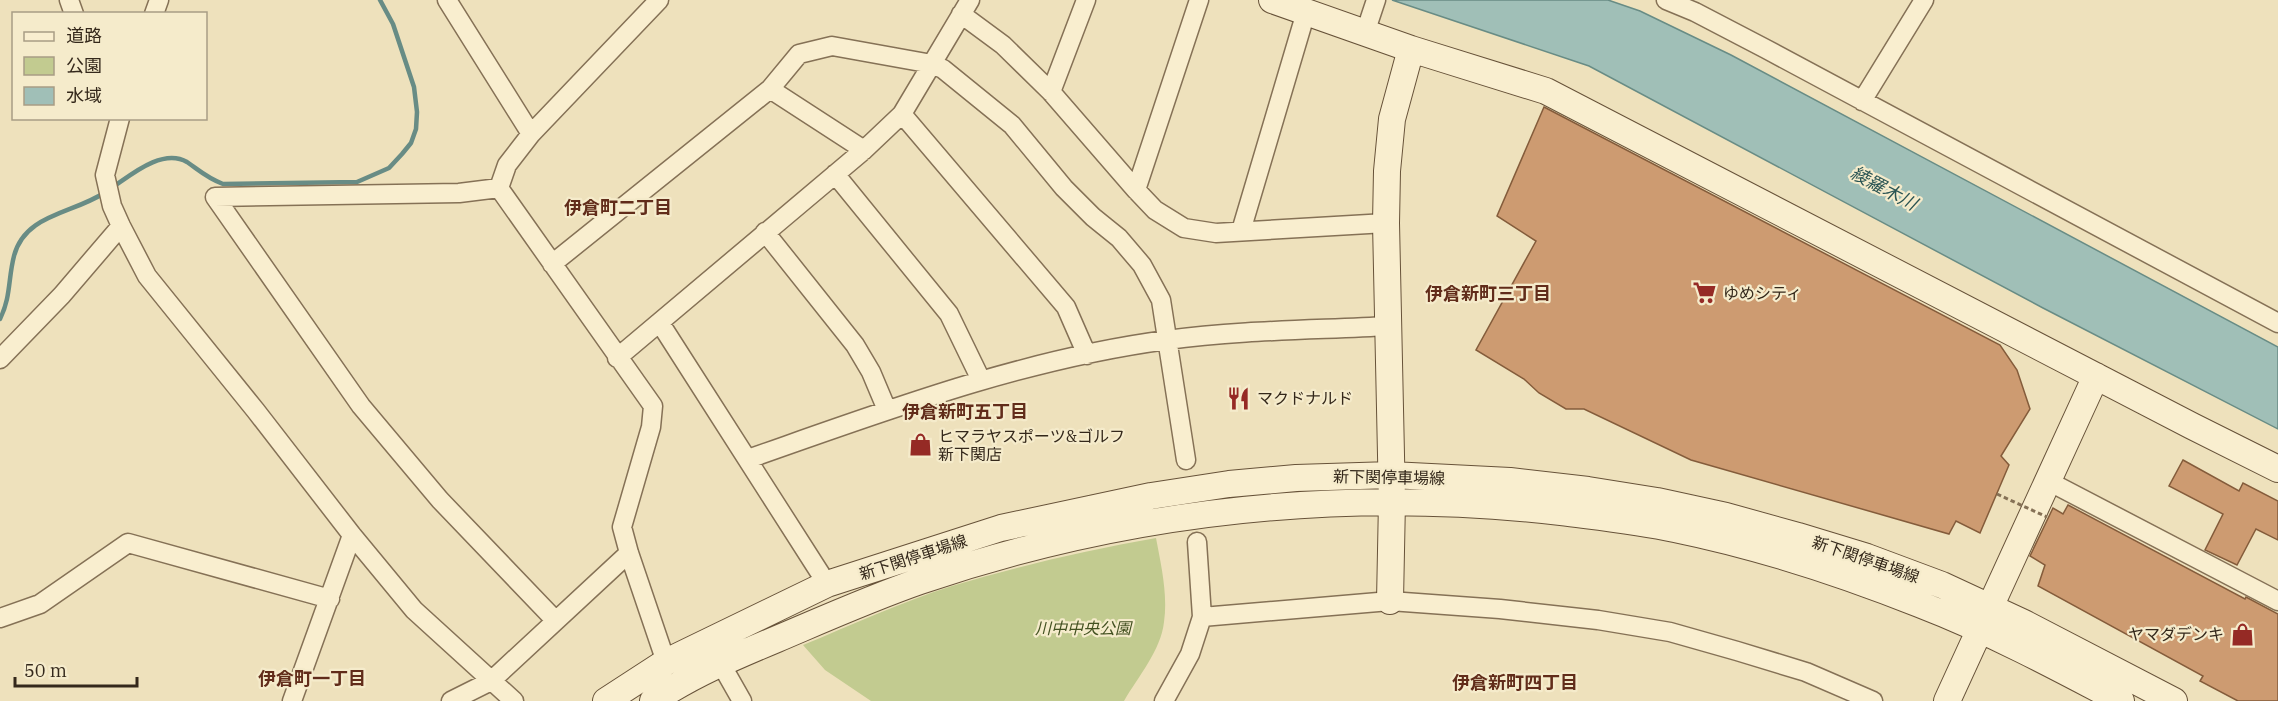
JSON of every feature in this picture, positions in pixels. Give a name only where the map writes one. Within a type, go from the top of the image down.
[{"type":"main road","points":[[1272,0],[1411,49],[1546,91],[2278,468]]},
{"type":"main road","points":[[1390,601],[1392,501],[1386,224],[1387,171],[1392,118],[1411,49]]},
{"type":"main road","points":[[1947,701],[2096,376]]},
{"type":"main road","name":"新下関停車場線","points":[[606,701],[666,662],[827,584],[1001,528],[1151,496],[1229,484],[1296,478],[1391,475],[1510,481],[1657,501],[1726,516],[1868,557],[1942,585],[1985,618],[2121,701]]},
{"type":"main road","name":"新下関停車場線","points":[[653,701],[677,684],[826,616],[889,592],[1023,549],[1081,535],[1186,516],[1275,505],[1392,501],[1446,502],[1522,508],[1606,518],[1675,529],[1747,547],[1826,570],[1921,604],[1985,618],[2024,622],[2174,701]]},
{"type":"street","points":[[447,0],[531,134]]},
{"type":"street","points":[[499,188],[507,165],[531,134],[659,0]]},
{"type":"street","points":[[1051,92],[1086,0]]},
{"type":"street","points":[[1136,190],[1199,0]]},
{"type":"street","points":[[1365,33],[1376,0]]},
{"type":"street","points":[[1666,0],[1705,17],[2278,323]]},
{"type":"street","points":[[1862,101],[1924,0]]},
{"type":"street","points":[[617,358],[864,150],[902,114],[966,7],[1051,92],[1155,210],[1184,228],[1215,233],[1386,224]]},
{"type":"street","points":[[1241,231],[1306,12]]},
{"type":"street","points":[[552,264],[770,88],[799,54],[832,46],[893,55],[932,64],[951,76],[1012,125],[1064,189],[1093,218],[1119,238],[1142,265],[1161,300],[1186,460]]},
{"type":"street","points":[[770,88],[864,150]]},
{"type":"street","points":[[902,114],[1066,307],[1087,355]]},
{"type":"street","points":[[107,120],[113,141]]},
{"type":"street","points":[[119,120],[106,179],[111,201],[121,226],[147,276],[414,610],[514,701]]},
{"type":"street","points":[[835,174],[949,314],[981,380]]},
{"type":"street","points":[[499,188],[653,406],[651,427],[622,527],[666,662]]},
{"type":"street","points":[[499,188],[459,193],[215,197],[361,406],[440,500],[555,621]]},
{"type":"street","points":[[0,359],[62,295],[121,226]]},
{"type":"street","points":[[765,232],[855,345],[871,372],[887,410]]},
{"type":"street","points":[[660,323],[827,584]]},
{"type":"street","points":[[748,459],[981,380],[1087,355],[1167,340],[1389,326]]},
{"type":"street","points":[[2048,481],[2278,600]]},
{"type":"street","points":[[292,701],[352,535]]},
{"type":"street","points":[[1164,701],[1190,654],[1202,617],[1197,542]]},
{"type":"street","points":[[0,618],[40,604],[128,543],[330,599]]},
{"type":"street","points":[[451,701],[490,681],[629,553]]},
{"type":"street","points":[[1202,617],[1390,601],[1576,617],[1670,632],[1806,672],[1873,701]]},
{"type":"street","points":[[721,663],[742,701]]},
{"type":"path","points":[[1997,494],[2047,517]]},
{"type":"green space","name":"川中中央公園","points":[[1156,538],[1165,590],[1164,622],[1154,653],[1124,701],[871,701],[825,670],[803,645],[895,606],[952,586],[1053,559]]},
{"type":"water","name":"綾羅木川","points":[[1392,0],[1608,0],[1640,11],[1731,55],[2278,347],[2278,429],[2043,308],[1589,66]]},
{"type":"building","name":"ゆめシティ","points":[[1544,107],[2000,345],[2017,370],[2030,409],[2001,456],[2009,465],[1980,533],[1956,521],[1949,534],[1691,460],[1584,409],[1566,409],[1539,393],[1524,379],[1476,350],[1536,241],[1497,216]]},
{"type":"building","points":[[2183,460],[2239,491],[2243,483],[2278,501],[2278,540],[2256,529],[2237,565],[2205,550],[2223,514],[2169,486]]},
{"type":"building","points":[[2068,505],[2245,599],[2246,597],[2278,614],[2278,701],[2238,701],[2200,681],[2203,676],[2038,586],[2045,565],[2030,556],[2053,508],[2063,514]]},
{"type":"waterway","points":[[113,187],[148,164],[168,158],[187,162],[208,177],[223,184],[357,182],[389,168],[411,143],[416,129],[417,112],[414,87],[393,24],[380,0]]},
{"type":"waterway","points":[[0,319],[6,303],[14,256],[28,231],[39,223],[104,193]]},
{"type":"place","name":"ゆめシティ","points":[[1705,293]]},
{"type":"place","name":"マクドナルド","points":[[1239,398]]},
{"type":"place","name":"ヒマラヤスポーツ&ゴルフ 新下関店","points":[[920,445]]},
{"type":"place","name":"ヤマダデンキ","points":[[2242,634]]},
{"type":"district","name":"伊倉町二丁目","points":[[618,207]]},
{"type":"district","name":"伊倉新町三丁目","points":[[1488,293]]},
{"type":"district","name":"伊倉新町五丁目","points":[[965,411]]},
{"type":"district","name":"伊倉町一丁目","points":[[312,678]]},
{"type":"district","name":"伊倉新町四丁目","points":[[1515,682]]}]
